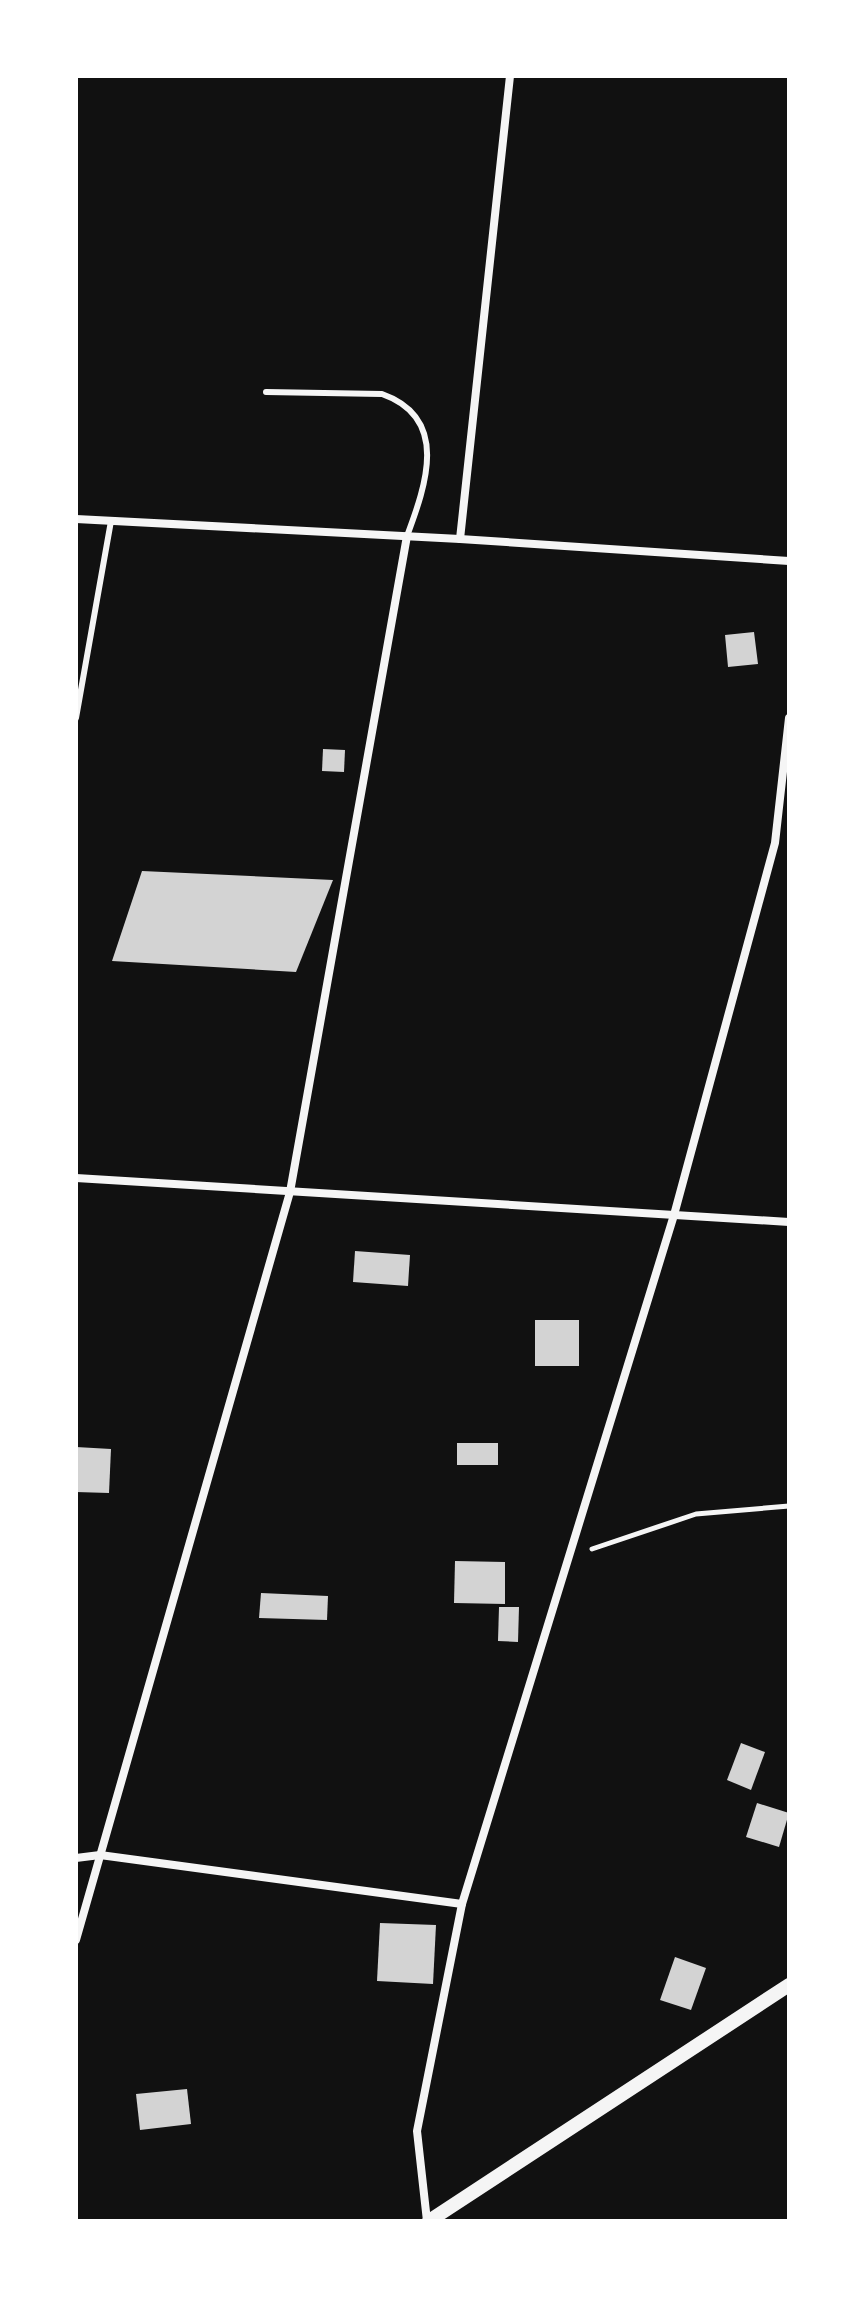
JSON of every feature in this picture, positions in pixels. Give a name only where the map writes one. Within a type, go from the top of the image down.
[{"type":"street","points":[[460,539],[510,76]]},
{"type":"street","points":[[76,519],[460,539],[789,561]]},
{"type":"street","points":[[76,1940],[290,1192],[407,536]]},
{"type":"street","points":[[789,718],[775,843],[674,1215],[462,1904],[417,2131],[428,2221],[789,1985]]},
{"type":"street","points":[[76,1178],[789,1222]]},
{"type":"street","points":[[76,1858],[100,1855],[462,1904]]},
{"type":"lane","points":[[266,392],[382,394],[399,400],[413,411],[421,422],[427,465],[424,489],[407,536]]},
{"type":"lane","points":[[76,718],[111,521]]},
{"type":"path","points":[[569,1557],[696,1514],[789,1506]]},
{"type":"building","points":[[754,632],[758,664],[728,667],[725,635]]},
{"type":"building","points":[[323,749],[345,750],[344,772],[322,771]]},
{"type":"building","points":[[142,871],[333,880],[296,972],[112,961]]},
{"type":"building","points":[[355,1251],[410,1255],[408,1286],[353,1282]]},
{"type":"building","points":[[535,1320],[579,1320],[579,1366],[535,1366]]},
{"type":"building","points":[[457,1443],[498,1443],[498,1465],[457,1465]]},
{"type":"building","points":[[76,1447],[111,1449],[109,1493],[76,1492]]},
{"type":"building","points":[[455,1561],[505,1562],[505,1604],[454,1603]]},
{"type":"building","points":[[261,1593],[328,1596],[327,1620],[259,1618]]},
{"type":"building","points":[[499,1607],[519,1607],[518,1642],[498,1641]]},
{"type":"building","points":[[741,1743],[765,1752],[751,1790],[727,1780]]},
{"type":"building","points":[[757,1803],[789,1813],[779,1847],[746,1837]]},
{"type":"building","points":[[380,1923],[436,1925],[433,1984],[377,1981]]},
{"type":"building","points":[[675,1957],[706,1968],[691,2010],[660,2000]]},
{"type":"building","points":[[187,2089],[191,2124],[140,2130],[136,2094]]}]
